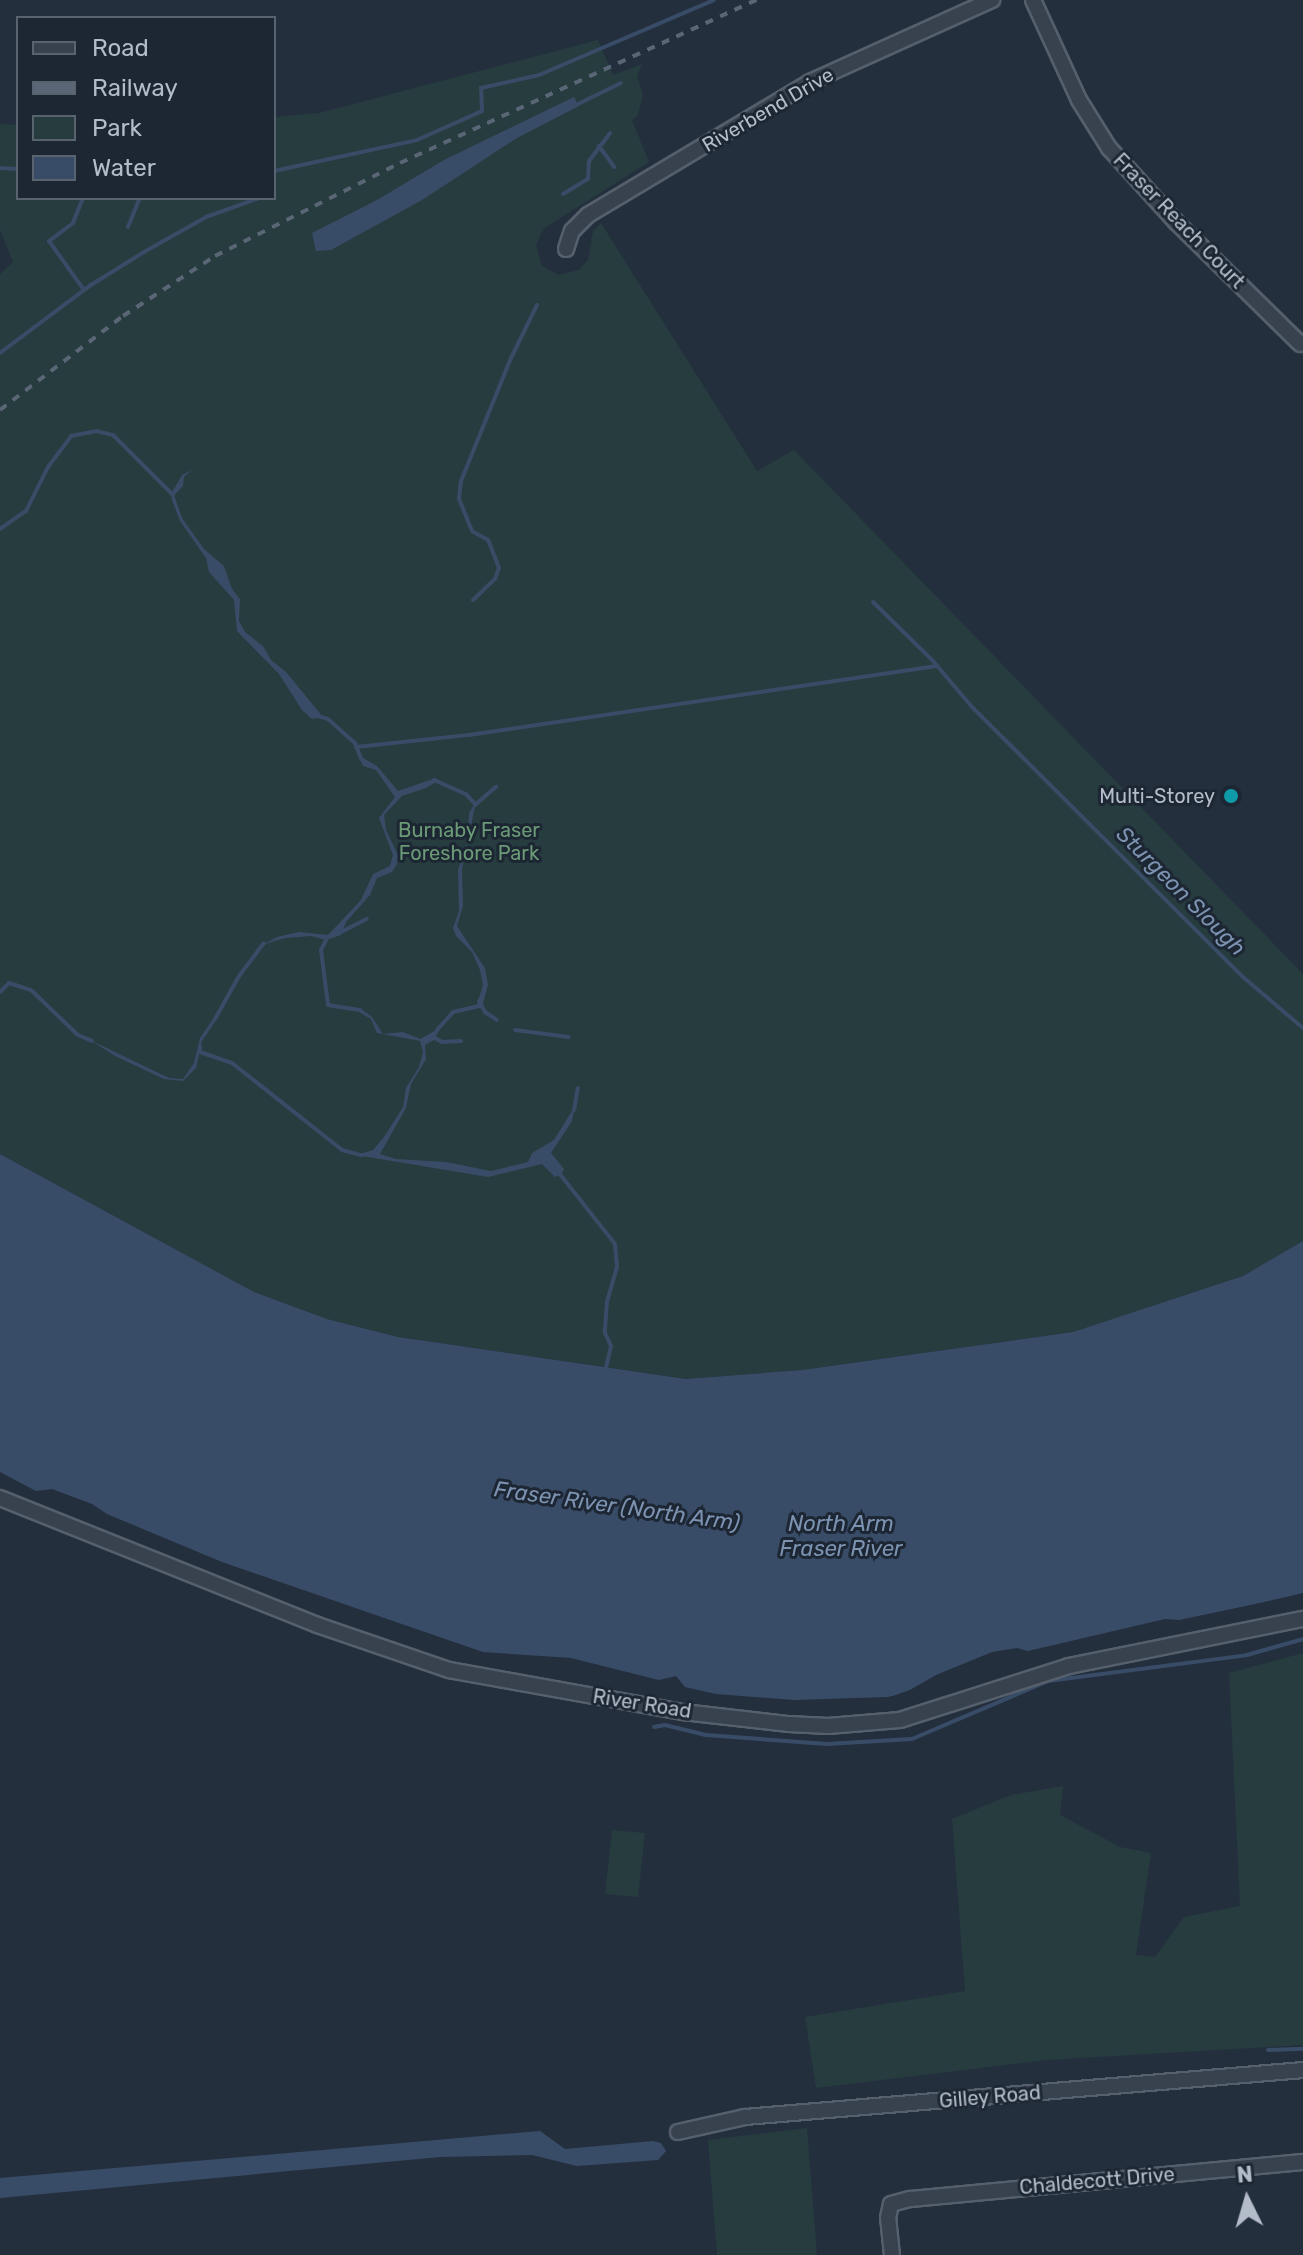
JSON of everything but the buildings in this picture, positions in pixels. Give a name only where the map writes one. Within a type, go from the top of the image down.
[{"type":"street","name":"Riverbend Drive","points":[[566,249],[572,231],[588,215],[810,82],[992,0]]},
{"type":"street","name":"Fraser Reach Court","points":[[1033,0],[1079,100],[1109,148],[1176,222],[1300,344]]},
{"type":"street","name":"River Road","points":[[0,1498],[317,1625],[449,1670],[683,1712],[789,1724],[839,1726],[900,1720],[1069,1666],[1303,1619]]},
{"type":"street","name":"Gilley Road","points":[[678,2132],[745,2117],[1303,2070]]},
{"type":"street","name":"Chaldecott Drive","points":[[892,2255],[888,2218],[891,2204],[1303,2162]]},
{"type":"green space","name":"Burnaby Fraser Foreshore Park","points":[[598,40],[613,75],[642,64],[637,77],[643,94],[638,115],[632,120],[649,162],[543,229],[536,245],[542,266],[559,275],[579,270],[588,260],[593,231],[601,223],[757,471],[794,450],[1303,974],[1303,1241],[1243,1276],[1073,1332],[802,1370],[687,1379],[398,1337],[327,1319],[254,1292],[0,1154],[0,274],[13,262],[0,230],[0,124],[16,125],[16,200],[276,200],[276,117],[319,113]]},
{"type":"green space","points":[[1303,1653],[1303,2045],[1047,2060],[816,2088],[805,2017],[965,1991],[952,1819],[1011,1795],[1063,1786],[1060,1815],[1120,1847],[1151,1853],[1136,1955],[1155,1957],[1184,1917],[1240,1906],[1229,1673]]},
{"type":"green space","points":[[612,1830],[645,1833],[638,1897],[605,1894]]},
{"type":"green space","points":[[807,2128],[817,2255],[717,2255],[708,2140]]},
{"type":"water","points":[[574,97],[579,106],[517,138],[422,200],[331,250],[316,251],[312,233],[377,200],[444,160]]},
{"type":"water","points":[[192,470],[184,477],[183,486],[174,495],[182,518],[204,549],[224,566],[232,589],[240,599],[239,621],[245,632],[263,646],[271,660],[286,672],[323,717],[312,719],[302,710],[279,674],[237,631],[234,600],[209,572],[206,558],[180,521],[172,500],[171,494],[182,475]]},
{"type":"water","points":[[358,755],[377,766],[398,791],[436,778],[436,782],[426,788],[402,796],[384,815],[386,830],[398,855],[397,864],[392,872],[377,878],[370,895],[346,922],[341,935],[326,940],[311,936],[285,938],[262,945],[277,937],[299,932],[328,935],[361,900],[373,874],[390,866],[393,855],[379,818],[395,797],[376,770],[363,766]]},
{"type":"water","points":[[476,802],[462,869],[463,906],[457,926],[485,968],[488,985],[482,1007],[477,1004],[483,985],[480,970],[472,952],[456,936],[453,928],[459,911],[458,870],[467,843],[469,813]]},
{"type":"water","points":[[360,1008],[372,1017],[383,1034],[403,1032],[420,1039],[440,1028],[434,1040],[425,1045],[426,1059],[411,1084],[406,1108],[380,1154],[396,1159],[446,1162],[491,1171],[528,1162],[532,1153],[554,1140],[575,1106],[572,1121],[551,1153],[564,1169],[561,1175],[555,1177],[542,1164],[488,1177],[356,1155],[373,1150],[384,1137],[403,1107],[406,1088],[419,1067],[423,1052],[420,1041],[377,1033],[371,1019],[354,1009]]},
{"type":"water","points":[[215,1016],[219,1016],[202,1041],[196,1068],[183,1081],[164,1079],[115,1056],[90,1040],[169,1078],[183,1079],[194,1063],[200,1038]]},
{"type":"water","name":"North Arm Fraser River","points":[[0,1154],[254,1292],[327,1319],[398,1337],[686,1379],[802,1370],[1073,1332],[1243,1276],[1303,1241],[1303,1593],[957,1673],[868,1705],[765,1704],[668,1690],[568,1663],[485,1658],[383,1630],[0,1478]]},
{"type":"water","points":[[540,2131],[565,2149],[653,2141],[661,2143],[666,2151],[658,2160],[577,2166],[532,2155],[440,2157],[0,2198],[0,2178]]},
{"type":"pier","points":[[0,1472],[36,1491],[52,1489],[92,1504],[107,1514],[222,1562],[483,1652],[571,1658],[659,1680],[676,1676],[685,1687],[716,1694],[794,1700],[887,1697],[903,1694],[936,1675],[992,1652],[1017,1648],[1028,1651],[1165,1619],[1179,1620],[1303,1594],[1303,1598],[958,1677],[869,1709],[765,1708],[666,1694],[568,1667],[485,1662],[382,1634],[0,1482]]},
{"type":"waterway","points":[[276,171],[417,140],[482,111],[481,88],[539,75],[714,0]]},
{"type":"waterway","points":[[576,105],[621,83]]},
{"type":"waterway","points":[[563,194],[588,179],[589,161],[610,133]]},
{"type":"waterway","points":[[599,146],[614,167]]},
{"type":"waterway","points":[[0,168],[16,169]]},
{"type":"waterway","points":[[82,200],[73,223],[49,241],[84,290]]},
{"type":"waterway","points":[[128,227],[139,200]]},
{"type":"waterway","points":[[0,353],[91,285],[144,252],[206,217],[253,200]]},
{"type":"waterway","points":[[473,600],[495,579],[499,568],[488,540],[472,531],[459,499],[461,481],[511,358],[537,305]]},
{"type":"waterway","points":[[0,529],[26,511],[48,467],[71,436],[96,431],[113,435],[173,495]]},
{"type":"waterway","name":"Sturgeon Slough","points":[[873,602],[933,661],[972,707],[1243,977],[1303,1028]]},
{"type":"waterway","points":[[356,747],[469,735],[935,666]]},
{"type":"waterway","points":[[318,716],[328,719],[355,743],[361,759]]},
{"type":"waterway","points":[[434,780],[466,794],[475,804]]},
{"type":"waterway","points":[[475,805],[496,787]]},
{"type":"waterway","points":[[339,933],[367,919]]},
{"type":"waterway","points":[[326,940],[321,950],[328,1005],[361,1010]]},
{"type":"waterway","points":[[215,1019],[239,976],[264,943]]},
{"type":"waterway","points":[[0,992],[9,983],[31,990],[78,1035],[92,1041]]},
{"type":"waterway","points":[[479,1001],[485,1012],[497,1020]]},
{"type":"waterway","points":[[437,1030],[453,1012],[480,1006]]},
{"type":"waterway","points":[[515,1030],[569,1037]]},
{"type":"waterway","points":[[433,1037],[442,1042],[461,1041]]},
{"type":"waterway","points":[[200,1047],[200,1052],[232,1063],[342,1150],[361,1155]]},
{"type":"waterway","points":[[574,1110],[578,1088]]},
{"type":"waterway","points":[[559,1173],[615,1244],[617,1267],[607,1301],[605,1333],[611,1346],[605,1372]]},
{"type":"waterway","points":[[654,1727],[665,1725],[706,1735],[827,1744],[912,1739],[1048,1681],[1247,1655],[1303,1639]]},
{"type":"waterway","points":[[1268,2050],[1303,2049]]},
{"type":"railway","points":[[0,410],[123,316],[215,256],[400,163],[756,0]]},
{"type":"place","name":"Multi-Storey","points":[[1231,796]]},
{"type":"water label","name":"Fraser River (North Arm)","points":[[617,1506]]}]
